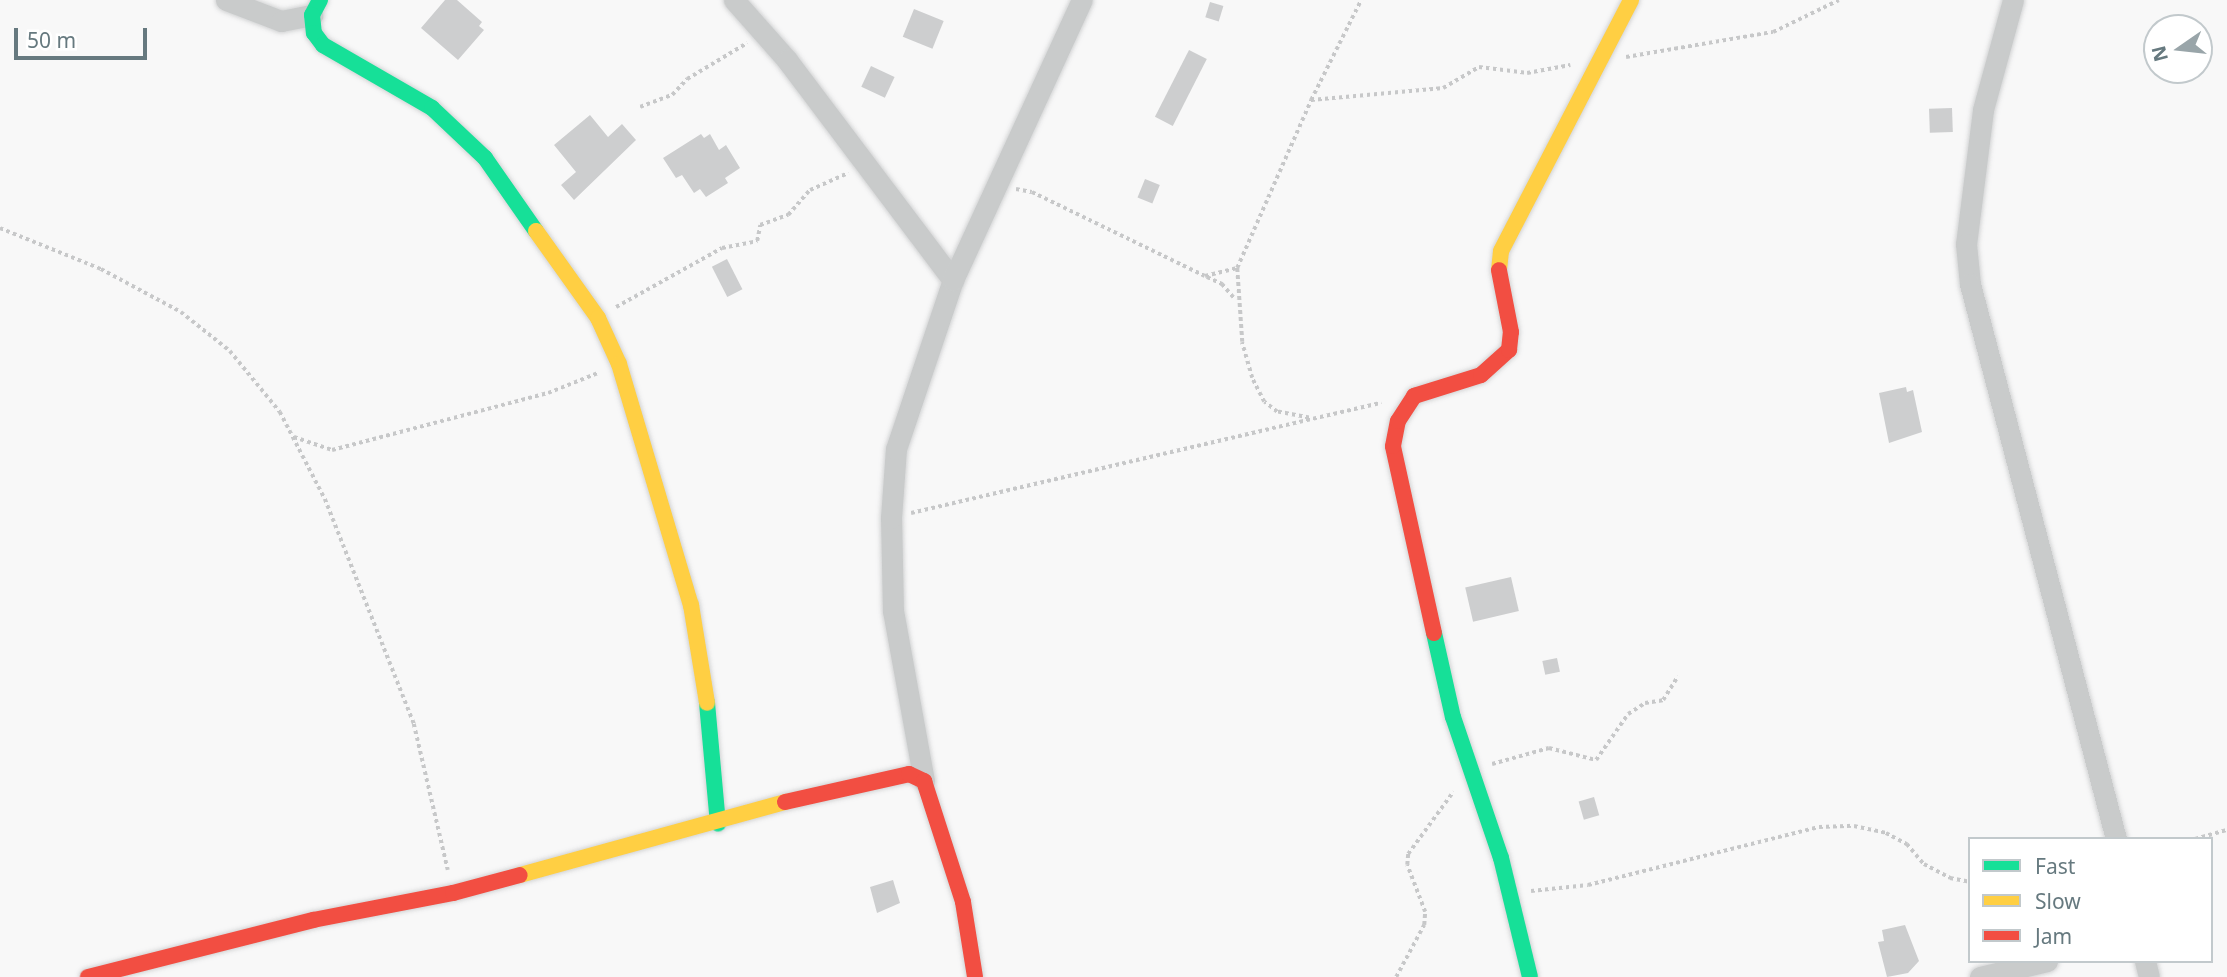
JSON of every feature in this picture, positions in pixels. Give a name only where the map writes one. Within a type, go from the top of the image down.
[{"type":"street","points":[[226,0],[281,21],[316,7],[314,33],[323,45],[432,108],[485,158],[598,318],[619,365],[691,605],[712,730],[719,823]]},
{"type":"street","points":[[734,0],[763,33],[953,281]]},
{"type":"street","points":[[975,977],[963,902],[924,781],[893,611],[891,518],[896,449],[953,281],[1082,0]]},
{"type":"street","points":[[1530,977],[1484,802],[1468,767],[1397,475],[1393,446],[1398,421],[1413,396],[1481,376],[1509,350],[1511,332],[1498,267],[1501,251],[1631,0]]},
{"type":"street","points":[[2013,0],[1983,110],[1966,244],[1970,284],[2115,837]]},
{"type":"street","points":[[88,977],[130,972],[301,922],[453,893],[719,823],[890,774],[909,774],[924,781]]},
{"type":"street","points":[[1980,977],[2039,963]]},
{"type":"path","points":[[1311,419],[1277,412],[1264,402],[1242,342],[1237,268],[1311,100],[1361,0]]},
{"type":"path","points":[[1311,100],[1443,88],[1479,67],[1527,73],[1773,32],[1839,0]]},
{"type":"path","points":[[640,107],[672,95],[720,56],[763,33]]},
{"type":"path","points":[[598,318],[722,248],[757,240],[760,225],[797,209],[810,190],[866,166]]},
{"type":"path","points":[[993,194],[1017,188],[1032,192],[1222,284],[1238,302]]},
{"type":"path","points":[[0,228],[102,269],[181,312],[230,351],[281,412],[325,499],[414,724],[453,893]]},
{"type":"path","points":[[1205,276],[1237,268]]},
{"type":"path","points":[[293,437],[332,450],[548,393],[619,365]]},
{"type":"path","points":[[891,518],[1413,396]]},
{"type":"path","points":[[1396,977],[1424,925],[1425,912],[1407,865],[1408,854],[1468,767],[1501,763],[1549,748],[1596,760],[1628,714],[1645,703],[1662,700],[1678,676]]},
{"type":"path","points":[[1508,886],[1546,893],[1673,866],[1819,827],[1854,826],[1886,833],[1907,844],[1924,864],[1950,878],[1968,882]]},
{"type":"path","points":[[2202,837],[2227,830]]},
{"type":"building","points":[[445,0],[457,0],[482,22],[479,26],[484,30],[458,60],[421,28]]},
{"type":"building","points":[[1210,2],[1223,6],[1219,21],[1205,17]]},
{"type":"building","points":[[914,9],[944,21],[932,49],[903,37]]},
{"type":"building","points":[[1189,50],[1207,59],[1173,126],[1155,117]]},
{"type":"building","points":[[871,66],[895,77],[885,98],[861,87]]},
{"type":"building","points":[[1952,108],[1953,132],[1930,133],[1929,109]]},
{"type":"building","points":[[590,115],[608,137],[622,124],[636,140],[574,200],[561,185],[576,172],[554,145]]},
{"type":"building","points":[[701,134],[704,138],[710,134],[719,150],[726,145],[740,168],[725,178],[728,183],[706,197],[700,189],[694,193],[682,175],[676,178],[663,158]]},
{"type":"building","points":[[1145,179],[1160,185],[1152,204],[1138,198]]},
{"type":"building","points":[[727,259],[742,289],[727,297],[712,267]]},
{"type":"building","points":[[1906,387],[1907,392],[1913,390],[1922,432],[1889,443],[1879,393]]},
{"type":"building","points":[[1511,577],[1519,611],[1473,622],[1465,588]]},
{"type":"building","points":[[1557,658],[1560,672],[1545,675],[1542,661]]},
{"type":"building","points":[[1594,797],[1599,815],[1584,820],[1579,801]]},
{"type":"building","points":[[893,880],[900,903],[877,913],[870,887]]},
{"type":"building","points":[[1905,925],[1919,961],[1908,973],[1887,977],[1878,942],[1884,941],[1882,930]]},
{"type":"traffic: fast","points":[[320,0],[312,15],[314,33],[323,45],[432,108],[485,158],[536,231]]},
{"type":"traffic: fast","points":[[1434,633],[1453,717],[1501,858],[1530,977]]},
{"type":"traffic: fast","points":[[707,703],[718,823]]},
{"type":"traffic: slow","points":[[1499,270],[1501,251],[1631,0]]},
{"type":"traffic: slow","points":[[536,231],[598,318],[619,364],[691,605],[707,703]]},
{"type":"traffic: slow","points":[[520,875],[785,802]]},
{"type":"traffic: jam","points":[[1434,633],[1393,446],[1398,421],[1414,396],[1481,375],[1509,350],[1511,332],[1499,270]]},
{"type":"traffic: jam","points":[[785,802],[909,774],[924,781],[963,902],[975,977]]},
{"type":"traffic: jam","points":[[88,977],[313,920],[453,893],[520,875]]}]
